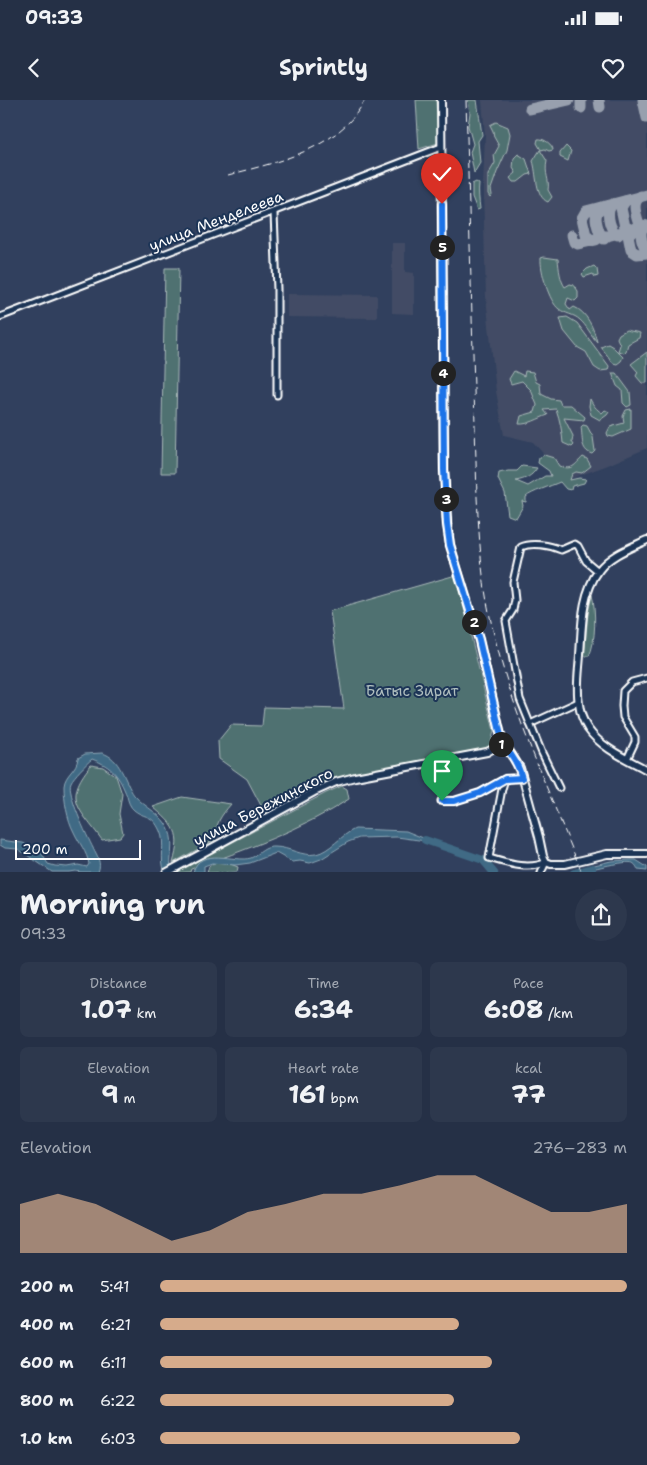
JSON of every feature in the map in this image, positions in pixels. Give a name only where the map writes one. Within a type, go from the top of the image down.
[{"type":"main road","points":[[441,100],[444,469],[447,524],[450,545],[479,640],[501,736],[499,743],[508,749],[520,768],[546,862],[565,864],[607,854],[647,854]]},
{"type":"main road","points":[[647,540],[618,554],[598,571],[589,589],[584,606],[578,685],[578,702],[584,723],[595,738],[647,770]]},
{"type":"main road","name":"улица Бережинского","points":[[166,872],[306,796],[336,782],[486,752],[499,743]]},
{"type":"street","name":"улица Менделеева","points":[[0,317],[441,147]]},
{"type":"street","points":[[274,212],[277,289],[277,395]]},
{"type":"street","points":[[559,788],[520,699],[506,624],[513,610],[515,600],[513,582],[519,551],[525,545],[553,546],[561,550],[575,544],[586,561],[598,571]]},
{"type":"street","points":[[627,759],[635,742],[635,737],[623,717],[623,691],[632,682],[647,678]]},
{"type":"street","points":[[530,724],[578,702]]},
{"type":"street","points":[[442,801],[454,801],[480,793],[505,779],[522,778]]},
{"type":"street","points":[[505,779],[489,858],[522,866],[537,866],[546,862]]},
{"type":"street","points":[[541,872],[546,862]]},
{"type":"shaded area","points":[[482,100],[647,100],[647,448],[567,480],[533,442],[504,435],[496,391],[486,297],[483,188],[485,135]]},
{"type":"shaded area","points":[[392,243],[405,243],[405,272],[414,273],[414,314],[392,313]]},
{"type":"shaded area","points":[[287,294],[377,295],[377,318],[287,317]]},
{"type":"shaded area","points":[[102,753],[114,760],[118,765],[134,795],[166,824],[172,841],[171,872],[165,872],[163,867],[162,836],[157,825],[154,821],[131,807],[121,783],[114,773],[105,765],[92,759],[71,782],[70,788],[78,815],[98,860],[98,872],[52,872],[18,849],[5,848],[0,845],[0,840],[23,843],[40,851],[48,864],[67,867],[78,865],[87,867],[89,864],[87,855],[72,827],[68,815],[64,786],[66,778],[76,766],[78,758],[85,754]]},
{"type":"shaded area","points":[[355,829],[406,831],[433,842],[397,837],[359,838],[310,863],[292,862],[276,853],[250,863],[235,865],[212,863],[204,866],[204,872],[193,872],[197,864],[210,857],[251,858],[271,847],[280,847],[311,855],[316,854],[326,850]]},
{"type":"shaded area","points":[[636,860],[647,867],[647,871],[638,870],[633,863],[629,862],[583,871],[582,868],[611,861]]},
{"type":"green space","points":[[416,100],[436,100],[438,143],[419,149]]},
{"type":"green space","points":[[468,100],[477,100],[482,135],[478,141],[480,163],[474,173],[470,152],[473,144],[468,126],[470,113]]},
{"type":"green space","points":[[496,122],[508,127],[510,134],[507,150],[497,172],[490,197],[488,194],[488,175],[495,163],[494,155],[499,146],[490,125]]},
{"type":"green space","points":[[538,139],[548,142],[553,150],[541,150],[537,143]]},
{"type":"green space","points":[[566,146],[571,151],[568,161],[560,157],[560,153]]},
{"type":"green space","points":[[540,150],[547,161],[548,190],[552,197],[548,202],[539,190],[533,161]]},
{"type":"green space","points":[[518,154],[526,159],[531,174],[518,182],[513,182],[510,178],[516,173],[513,168],[514,158]]},
{"type":"green space","points":[[476,182],[479,184],[480,209],[477,210],[472,197],[472,184]]},
{"type":"green space","points":[[541,258],[558,259],[563,284],[565,287],[570,284],[574,285],[578,291],[578,298],[575,301],[568,298],[566,304],[570,310],[574,307],[583,313],[592,327],[597,342],[580,320],[555,305],[542,270]]},
{"type":"green space","points":[[594,266],[597,269],[598,276],[595,277],[593,274],[584,277],[582,274]]},
{"type":"green space","points":[[165,268],[179,268],[175,473],[161,473]]},
{"type":"green space","points":[[567,317],[577,323],[609,366],[608,370],[600,371],[594,367],[586,352],[577,347],[564,331],[560,318]]},
{"type":"green space","points":[[626,330],[640,333],[639,338],[628,344],[624,353],[618,351],[620,345],[617,338],[619,334]]},
{"type":"green space","points":[[608,344],[623,357],[617,364],[613,363],[601,347]]},
{"type":"green space","points":[[647,352],[647,383],[642,383],[636,376],[638,372],[631,364]]},
{"type":"green space","points":[[514,371],[524,376],[525,371],[533,372],[536,382],[540,384],[541,394],[551,399],[559,400],[561,405],[571,405],[585,417],[584,420],[564,418],[573,436],[572,442],[574,445],[572,447],[563,443],[556,409],[544,410],[548,415],[519,424],[521,416],[535,412],[537,405],[531,390],[522,381],[511,384],[509,379]]},
{"type":"green space","points":[[612,373],[616,373],[630,392],[631,405],[627,407],[623,403],[622,390],[617,386]]},
{"type":"green space","points":[[590,399],[602,413],[605,410],[609,412],[607,415],[600,420],[591,415]]},
{"type":"green space","points":[[631,409],[631,429],[613,437],[608,436],[607,433],[610,427],[624,423],[623,416],[626,410]]},
{"type":"green space","points":[[583,425],[587,426],[593,437],[595,451],[592,454],[584,447],[581,427]]},
{"type":"green space","points":[[544,455],[554,458],[559,466],[567,468],[573,466],[583,457],[587,459],[591,466],[582,473],[576,472],[572,474],[570,480],[586,479],[584,483],[572,486],[571,490],[566,489],[560,482],[537,491],[526,497],[526,502],[522,501],[523,506],[516,518],[508,515],[505,493],[498,479],[499,473],[517,471],[522,466],[537,468],[528,477],[516,481],[528,486],[545,476],[551,476],[549,471],[538,463],[539,458]]},
{"type":"green space","name":"Батыс Зират","points":[[456,575],[494,731],[490,747],[327,783],[266,815],[247,779],[219,759],[218,741],[231,725],[262,726],[264,707],[344,709],[330,611]]},
{"type":"green space","points":[[592,595],[595,617],[593,643],[589,656],[584,656],[588,613]]},
{"type":"green space","points":[[91,765],[103,767],[116,776],[122,794],[119,814],[123,833],[120,837],[102,840],[77,804],[77,787]]},
{"type":"green space","points":[[342,786],[347,789],[349,799],[293,830],[191,869],[190,872],[176,872]]},
{"type":"green space","points":[[182,797],[231,804],[219,820],[216,839],[173,863],[177,844],[175,831],[167,819],[153,807]]},
{"type":"green space","points":[[215,862],[228,863],[238,867],[237,872],[207,872],[209,866]]},
{"type":"waterway","points":[[425,840],[483,860],[493,872]]},
{"type":"waterway","points":[[578,872],[592,868]]},
{"type":"taxiway","points":[[530,109],[569,100]]},
{"type":"taxiway","points":[[581,100],[581,108]]},
{"type":"taxiway","points":[[599,100],[600,107]]},
{"type":"taxiway","points":[[643,100],[647,118]]},
{"type":"taxiway","points":[[647,195],[586,211],[582,218],[586,235],[591,240],[647,226]]},
{"type":"taxiway","points":[[641,196],[636,201],[636,212],[639,224],[646,226]]},
{"type":"taxiway","points":[[625,201],[621,208],[625,227],[633,230],[628,235],[631,250],[637,254],[647,253]]},
{"type":"taxiway","points":[[613,204],[609,210],[609,218],[615,233],[620,233],[618,235]]},
{"type":"taxiway","points":[[602,207],[597,212],[596,219],[600,234],[606,237],[604,239]]},
{"type":"taxiway","points":[[646,226],[642,229],[641,234],[647,249]]},
{"type":"taxiway","points":[[572,235],[574,242],[578,244],[596,240]]},
{"type":"railway","points":[[228,175],[267,165],[306,151],[323,142],[340,131],[354,117],[365,100]]},
{"type":"railway","points":[[466,100],[477,497],[488,607],[505,676],[516,709],[582,872]]},
{"type":"route","points":[[442,204],[444,469],[447,524],[450,545],[479,640],[501,736],[499,743],[508,749],[520,768],[522,778],[505,779],[480,793],[454,801],[442,801]]}]
